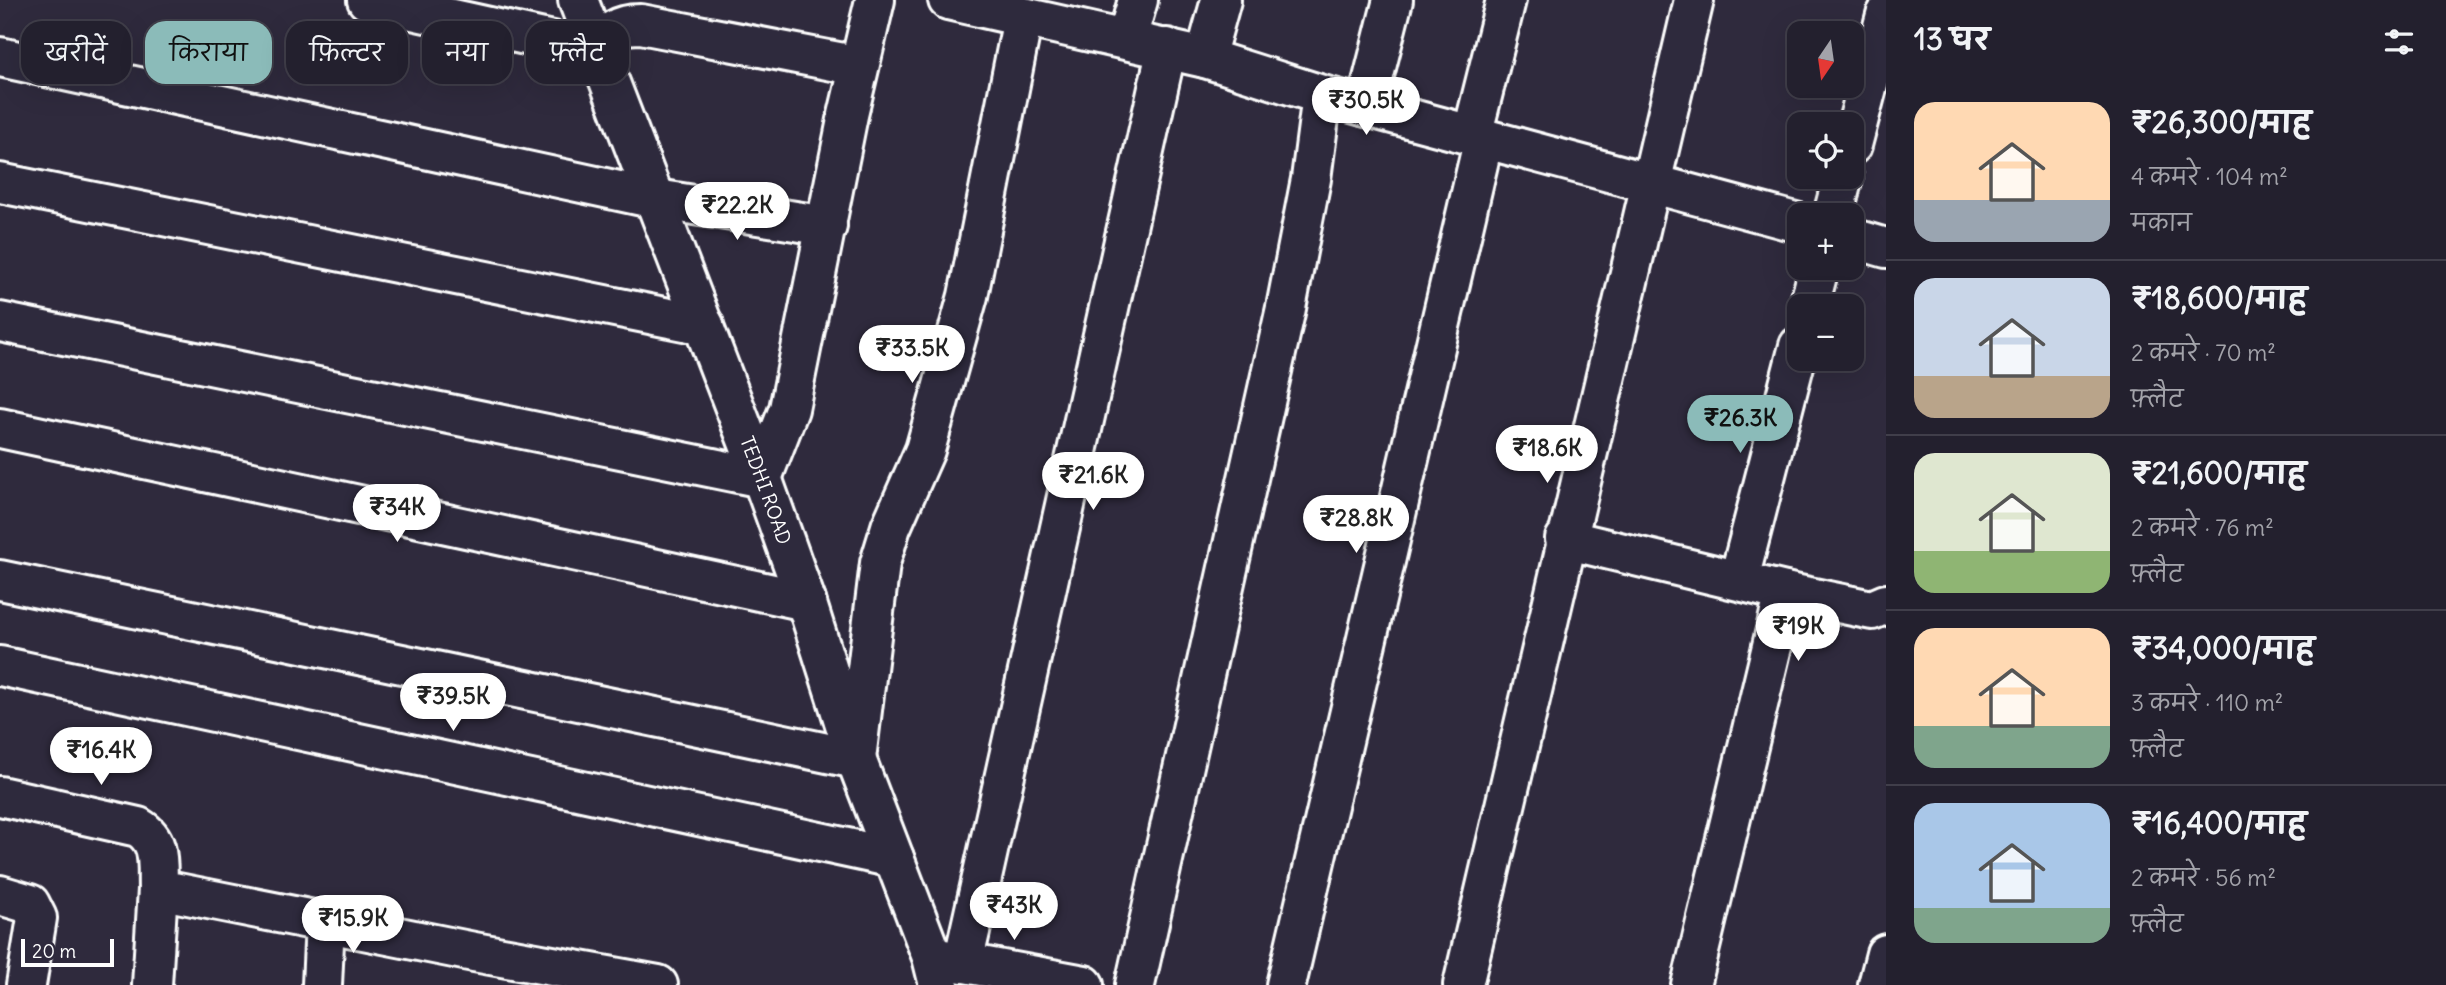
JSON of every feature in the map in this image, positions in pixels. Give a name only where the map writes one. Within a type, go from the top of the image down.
[{"type":"street","points":[[367,0],[526,35]]},
{"type":"street","name":"TEDHI ROAD","points":[[578,0],[586,21]]},
{"type":"street","points":[[0,322],[762,478],[789,409],[875,0]]},
{"type":"street","points":[[948,0],[986,5],[1023,18],[1167,48],[1322,95],[1787,219]]},
{"type":"street","points":[[1127,38],[1138,0]]},
{"type":"street","points":[[1205,58],[1221,0]]},
{"type":"street","points":[[1366,107],[1393,0]]},
{"type":"street","points":[[1286,985],[1478,137],[1506,0]]},
{"type":"street","points":[[1463,985],[1693,0]]},
{"type":"street","points":[[1861,112],[1886,15]]},
{"type":"street","points":[[0,580],[856,759],[880,563],[891,527],[925,450],[968,296],[1023,18]]},
{"type":"street","points":[[629,24],[641,24],[859,66]]},
{"type":"street","points":[[1084,985],[945,968],[1167,48]]},
{"type":"street","points":[[0,57],[656,199],[827,226]]},
{"type":"street","name":"TEDHI ROAD","points":[[611,84],[762,478],[806,601],[856,759],[894,858],[945,968]]},
{"type":"street","points":[[1135,985],[1286,308],[1311,179],[1322,95]]},
{"type":"street","points":[[0,183],[704,325]]},
{"type":"street","points":[[1864,242],[1886,248]]},
{"type":"street","points":[[1739,579],[1793,371]]},
{"type":"street","points":[[0,428],[806,601]]},
{"type":"street","points":[[1565,539],[1872,610],[1886,604]]},
{"type":"street","points":[[1691,985],[1785,592]]},
{"type":"street","points":[[0,666],[894,858]]},
{"type":"street","points":[[0,796],[138,827],[151,834],[156,844],[158,889],[152,985]]},
{"type":"street","points":[[158,889],[325,922],[473,969],[658,985]]},
{"type":"street","points":[[0,895],[30,904],[37,919],[26,985]]},
{"type":"street","points":[[321,985],[325,922]]},
{"type":"street","points":[[1878,985],[1886,954]]}]
